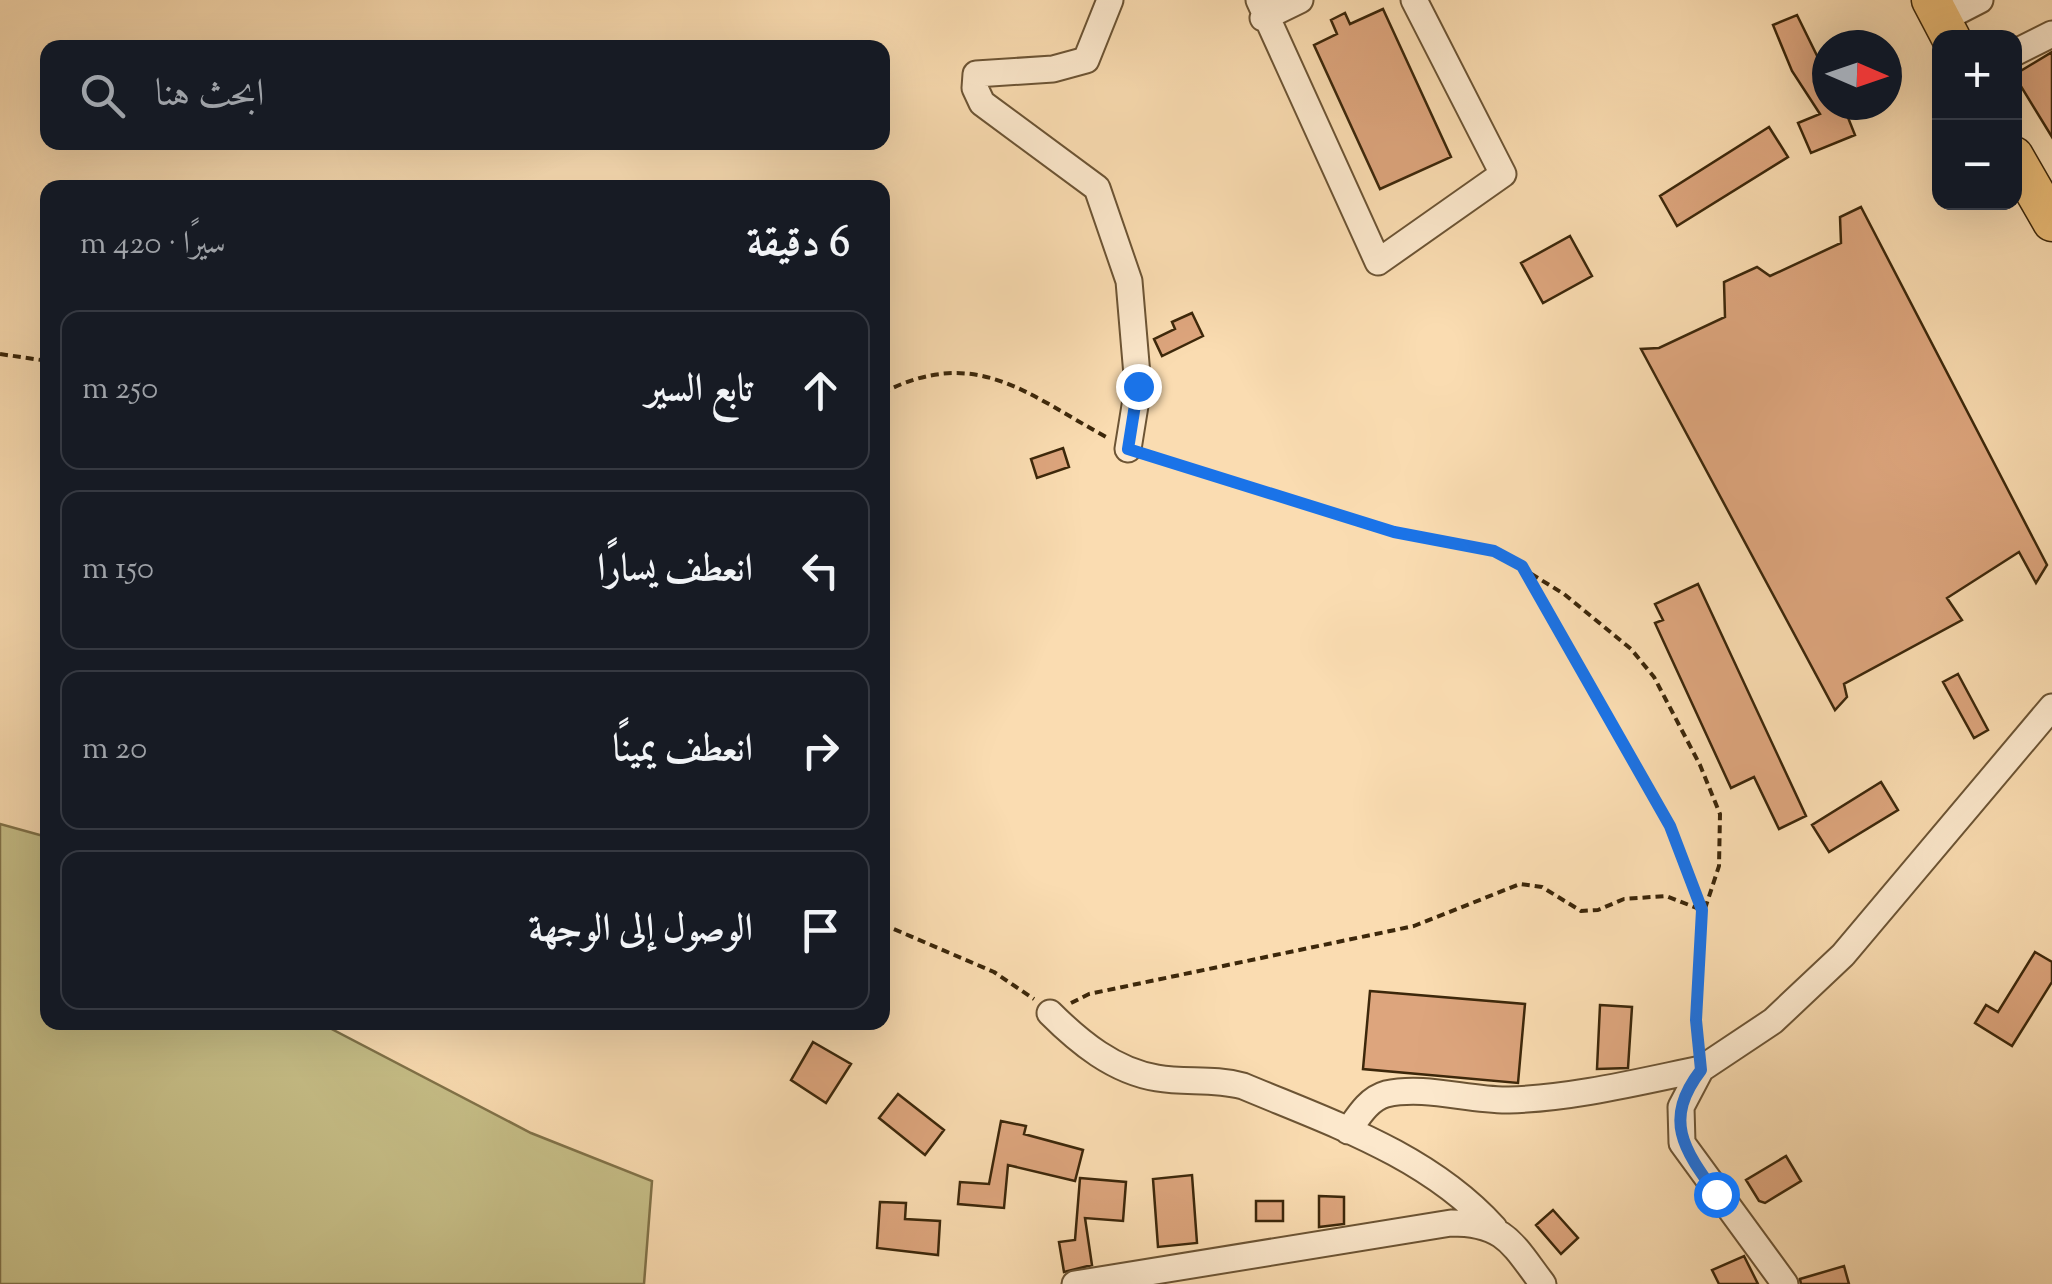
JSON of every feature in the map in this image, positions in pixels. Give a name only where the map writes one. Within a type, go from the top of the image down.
[{"type":"highway","points":[[2022,170],[2052,222]]},
{"type":"street","points":[[1110,0],[1086,60],[1054,69],[976,74],[975,88],[982,102],[1097,188],[1130,281],[1138,386],[1128,449]]},
{"type":"street","points":[[1300,0],[1261,9],[1378,262],[1503,174],[1414,0]]},
{"type":"street","points":[[1942,19],[1980,0]]},
{"type":"street","points":[[2022,49],[2052,34]]},
{"type":"street","points":[[1348,1131],[1363,1109],[1380,1095],[1408,1091],[1502,1100],[1550,1098],[1701,1070],[1773,1021],[1844,955],[2052,706]]},
{"type":"street","points":[[1050,1013],[1095,1051],[1132,1071],[1156,1078],[1217,1079],[1243,1086],[1348,1131],[1442,1179],[1505,1235],[1542,1284]]},
{"type":"street","points":[[1701,1070],[1682,1106],[1682,1143],[1785,1284]]},
{"type":"street","points":[[1074,1284],[1452,1223],[1494,1228]]},
{"type":"path","points":[[0,354],[40,361]]},
{"type":"path","points":[[890,389],[920,375],[964,371],[1021,391],[1128,449],[1394,532],[1494,551],[1522,566],[1631,650],[1654,677],[1700,764],[1714,794],[1722,837],[1719,866],[1702,910],[1696,1020],[1701,1070]]},
{"type":"path","points":[[1522,566],[1670,826],[1702,910]]},
{"type":"path","points":[[890,927],[994,972],[1050,1013],[1088,994],[1414,926],[1520,884],[1542,887],[1581,911],[1598,910],[1624,899],[1666,896],[1702,910]]},
{"type":"shaded area","points":[[0,824],[40,835],[40,1030],[333,1030],[531,1133],[652,1181],[644,1284],[0,1284]]},
{"type":"building","points":[[1383,9],[1451,157],[1380,189],[1314,45],[1337,34],[1331,20],[1345,13],[1350,24]]},
{"type":"building","points":[[1797,15],[1812,46],[1812,102],[1792,71],[1773,25]]},
{"type":"building","points":[[2052,52],[2052,137],[2022,88],[2022,70]]},
{"type":"building","points":[[1812,117],[1849,120],[1855,135],[1811,153],[1798,123]]},
{"type":"building","points":[[1769,127],[1788,157],[1677,226],[1660,196]]},
{"type":"building","points":[[1861,207],[2047,565],[2036,583],[2019,552],[1947,598],[1962,620],[1844,684],[1847,697],[1835,710],[1641,349],[1659,348],[1725,317],[1724,282],[1757,267],[1770,276],[1841,243],[1840,217]]},
{"type":"building","points":[[1570,236],[1592,276],[1543,303],[1521,263]]},
{"type":"building","points":[[1192,313],[1203,336],[1162,356],[1154,339],[1175,329],[1172,322]]},
{"type":"building","points":[[1063,448],[1069,467],[1037,478],[1031,459]]},
{"type":"building","points":[[1698,584],[1806,816],[1779,829],[1754,777],[1731,788],[1655,623],[1663,620],[1655,604]]},
{"type":"building","points":[[1958,674],[1988,730],[1974,738],[1943,682]]},
{"type":"building","points":[[1881,782],[1898,810],[1829,852],[1812,825]]},
{"type":"building","points":[[2035,952],[2052,962],[2052,982],[2012,1046],[1975,1023],[1986,1005],[1998,1012]]},
{"type":"building","points":[[1370,991],[1525,1004],[1518,1083],[1363,1069]]},
{"type":"building","points":[[1600,1005],[1632,1007],[1628,1068],[1597,1069]]},
{"type":"building","points":[[813,1042],[851,1064],[826,1103],[791,1080]]},
{"type":"building","points":[[898,1094],[944,1130],[925,1155],[879,1118]]},
{"type":"building","points":[[1001,1121],[1026,1126],[1024,1134],[1083,1150],[1075,1181],[1008,1165],[1004,1208],[958,1204],[960,1182],[989,1184]]},
{"type":"building","points":[[1786,1156],[1801,1181],[1765,1203],[1759,1201],[1746,1180]]},
{"type":"building","points":[[1192,1175],[1197,1243],[1158,1247],[1153,1179]]},
{"type":"building","points":[[1080,1178],[1126,1182],[1123,1221],[1085,1218],[1092,1265],[1064,1272],[1059,1242],[1075,1240]]},
{"type":"building","points":[[1319,1196],[1344,1197],[1344,1224],[1319,1227]]},
{"type":"building","points":[[1256,1201],[1283,1201],[1283,1221],[1256,1221]]},
{"type":"building","points":[[880,1202],[906,1203],[905,1219],[940,1221],[938,1255],[877,1248]]},
{"type":"building","points":[[1553,1210],[1578,1238],[1561,1254],[1536,1225]]},
{"type":"building","points":[[1744,1256],[1758,1284],[1719,1284],[1712,1270]]},
{"type":"building","points":[[1844,1266],[1849,1284],[1801,1284],[1800,1279]]},
{"type":"route","points":[[1138,386],[1128,449],[1328,508],[1394,532],[1494,551],[1522,566],[1670,826],[1702,910],[1696,1020],[1701,1070],[1686,1090],[1679,1124],[1682,1143],[1716,1194]]}]
